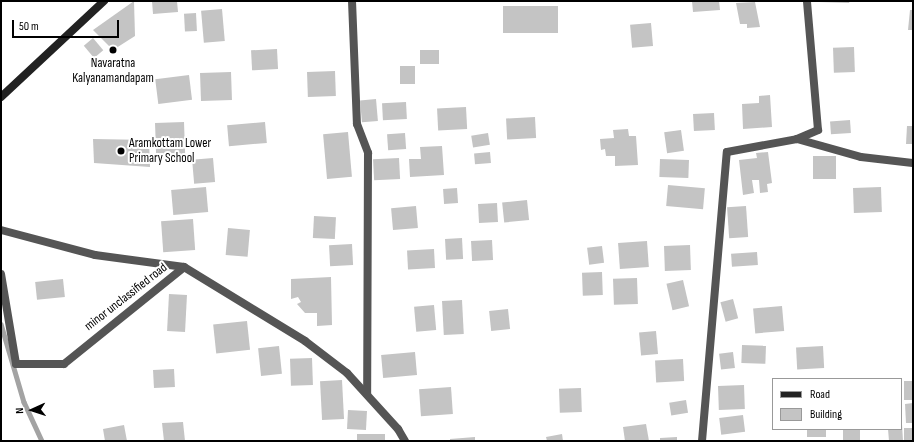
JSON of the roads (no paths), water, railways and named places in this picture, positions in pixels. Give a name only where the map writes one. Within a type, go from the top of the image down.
[{"type":"main road","points":[[1,97],[104,1]]},
{"type":"street","points":[[352,1],[357,124],[368,153],[367,394]]},
{"type":"street","points":[[702,441],[727,152],[797,139],[818,130],[807,1]]},
{"type":"street","points":[[797,139],[861,157],[913,163]]},
{"type":"street","points":[[1,230],[95,255],[184,267]]},
{"type":"street","name":"minor unclassified road","points":[[1,274],[16,364],[64,364],[184,267],[305,341],[367,394],[405,441]]},
{"type":"waterway","points":[[1,324],[24,402],[42,441]]},
{"type":"place","name":"Navaratna Kalyanamandapam","points":[[113,50]]},
{"type":"place","name":"Aramkottam Lower Primary School","points":[[121,151]]}]
